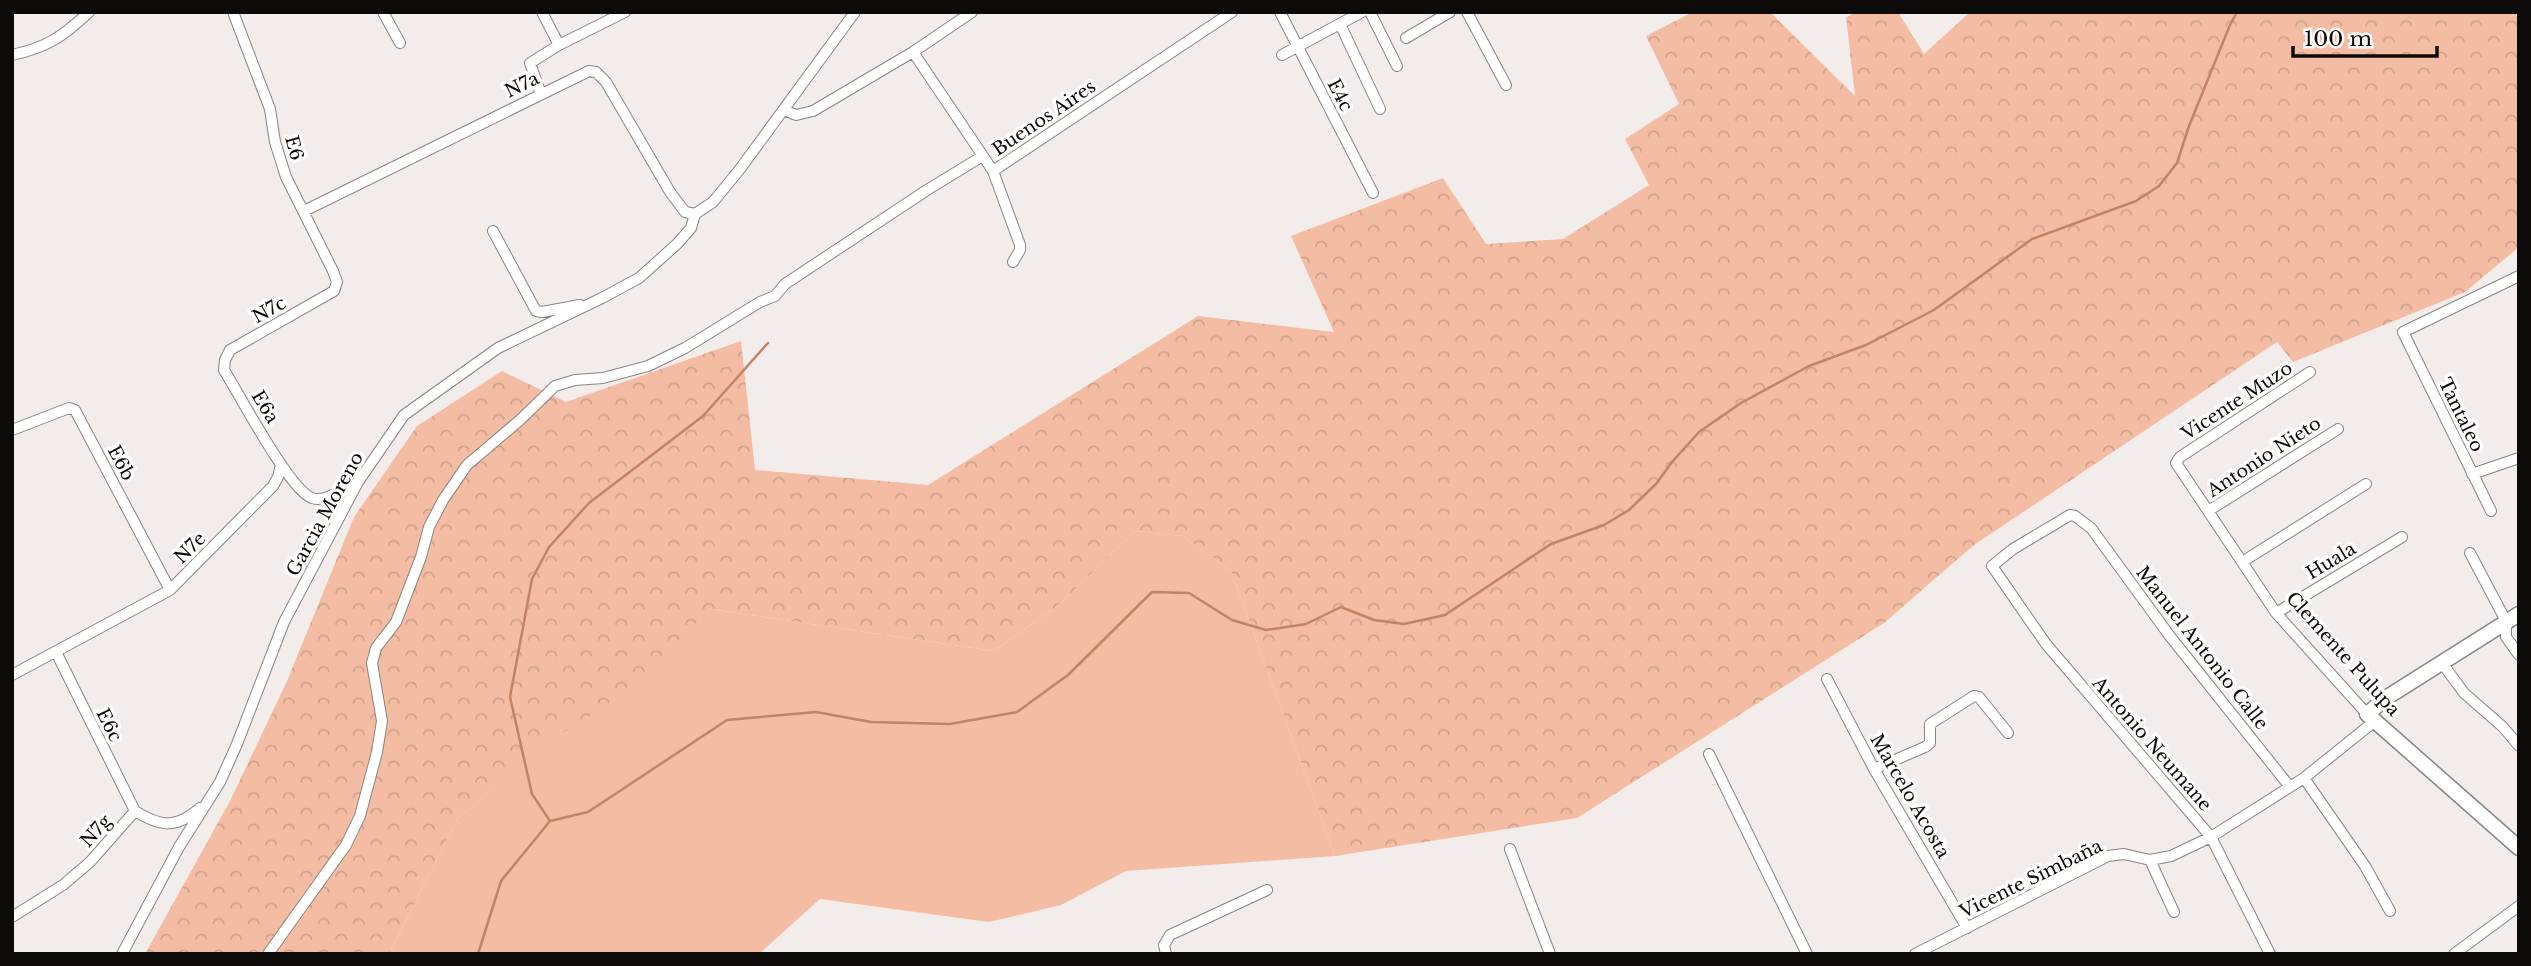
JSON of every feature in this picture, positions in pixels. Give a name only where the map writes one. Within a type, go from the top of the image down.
[{"type":"street","points":[[12,55],[32,51],[60,38],[89,12]]},
{"type":"street","name":"E6","points":[[233,12],[270,109],[275,142],[286,177],[333,271],[337,287]]},
{"type":"street","points":[[383,12],[400,43]]},
{"type":"street","points":[[542,12],[559,45]]},
{"type":"street","points":[[541,94],[530,63],[559,45],[625,12]]},
{"type":"street","name":"Garcia Moreno","points":[[122,954],[179,847],[220,782],[284,622],[358,482],[404,415],[498,348],[611,294],[650,270],[691,228],[695,214],[713,202],[855,12]]},
{"type":"street","points":[[784,110],[796,115],[813,111],[913,52],[972,12]]},
{"type":"street","name":"Buenos Aires","points":[[913,52],[981,157],[993,171],[1232,12]]},
{"type":"street","name":"E4c","points":[[1280,12],[1373,193]]},
{"type":"street","points":[[1282,55],[1362,12]]},
{"type":"street","points":[[1370,12],[1397,66]]},
{"type":"street","points":[[1406,38],[1450,12]]},
{"type":"street","points":[[1467,12],[1506,85]]},
{"type":"street","points":[[1340,24],[1380,109]]},
{"type":"street","name":"N7a","points":[[304,211],[589,71],[601,76],[670,192],[685,212],[695,214]]},
{"type":"street","points":[[268,954],[346,845],[360,816],[377,752],[382,721],[372,663],[376,648],[396,621],[421,557],[429,527],[443,500],[467,465],[555,386],[575,380],[603,378],[648,366],[685,348],[760,302],[775,296],[785,284],[981,157]]},
{"type":"street","points":[[993,171],[1020,245],[1013,262]]},
{"type":"street","points":[[493,231],[537,311],[587,304]]},
{"type":"street","name":"Tantaleo","points":[[2491,511],[2403,332],[2519,276]]},
{"type":"street","name":"N7c","points":[[224,365],[227,355],[237,345],[337,287]]},
{"type":"street","name":"E6a","points":[[224,365],[224,370],[281,464]]},
{"type":"street","name":"Vicente Muzo","points":[[2180,457],[2310,372]]},
{"type":"street","name":"E6b","points":[[12,430],[69,408],[75,410],[170,590]]},
{"type":"street","name":"Antonio Nieto","points":[[2208,512],[2338,429]]},
{"type":"street","name":"Clemente Pulupa","points":[[2180,457],[2176,463],[2276,613],[2371,717],[2519,848]]},
{"type":"street","points":[[2472,474],[2519,458]]},
{"type":"street","points":[[281,464],[303,493],[312,498],[321,499],[358,482]]},
{"type":"street","name":"N7e","points":[[12,675],[170,590],[273,486],[281,464]]},
{"type":"street","points":[[2242,562],[2366,484]]},
{"type":"street","name":"Manuel Antonio Calle","points":[[1992,566],[2013,549],[2070,515],[2091,528],[2169,635],[2290,787]]},
{"type":"street","name":"Huala","points":[[2276,613],[2402,537]]},
{"type":"street","points":[[2470,553],[2513,618]]},
{"type":"street","name":"Antonio Neumane","points":[[1992,566],[2046,644],[2211,837],[2270,954]]},
{"type":"street","points":[[2513,618],[2507,637],[2519,655]]},
{"type":"street","points":[[2371,717],[2389,696],[2513,618]]},
{"type":"street","name":"E6c","points":[[56,652],[135,811]]},
{"type":"street","points":[[2442,663],[2464,693],[2503,727],[2519,746]]},
{"type":"street","name":"Marcelo Acosta","points":[[1827,679],[1874,769],[1967,928]]},
{"type":"street","points":[[1874,769],[1925,747],[1930,743],[1930,724],[1974,696],[1979,697],[2008,733]]},
{"type":"street","name":"Vicente Simbaña","points":[[1914,954],[2108,856],[2124,853],[2150,860],[2171,856],[2211,837],[2304,778],[2371,717]]},
{"type":"street","points":[[1710,754],[1807,954]]},
{"type":"street","points":[[2304,778],[2365,866],[2390,911]]},
{"type":"street","name":"N7g","points":[[12,917],[90,862],[135,811],[152,821],[170,824],[192,815],[207,802]]},
{"type":"street","points":[[1510,849],[1550,954]]},
{"type":"street","points":[[2150,860],[2174,912]]},
{"type":"street","points":[[1166,954],[1164,945],[1170,935],[1267,890]]},
{"type":"street","points":[[2454,954],[2519,906]]},
{"type":"green space","points":[[1693,12],[1770,12],[1855,96],[1846,17],[1858,12],[1898,12],[1924,54],[1970,12],[2519,12],[2519,247],[2465,292],[2293,362],[2277,342],[1974,545],[1884,623],[1577,818],[1335,856],[1231,571],[1183,536],[1135,531],[1059,605],[994,651],[710,609],[624,694],[559,735],[458,818],[389,954],[145,954],[230,801],[287,681],[354,517],[417,426],[502,371],[566,402],[741,341],[755,470],[928,485],[1198,316],[1334,332],[1291,236],[1443,178],[1486,244],[1563,239],[1649,185],[1625,139],[1679,104],[1646,36]]},
{"type":"green space","points":[[1135,531],[1183,536],[1231,571],[1335,856],[1126,871],[1061,905],[989,922],[820,899],[759,954],[389,954],[458,818],[710,609],[994,651],[1059,605]]},
{"type":"waterway","points":[[478,954],[501,881],[550,821],[588,812],[727,720],[816,712],[871,722],[950,724],[1017,712],[1068,675],[1152,592],[1189,593],[1232,620],[1266,630],[1306,624],[1341,607],[1374,620],[1404,624],[1445,615],[1551,544],[1604,525],[1629,510],[1656,484],[1699,432],[1741,403],[1809,366],[1866,345],[1934,310],[2032,239],[2136,201],[2159,186],[2177,163],[2189,126],[2237,12]]},
{"type":"waterway","points":[[550,821],[532,794],[510,697],[532,579],[549,547],[589,503],[703,416],[768,343]]}]
